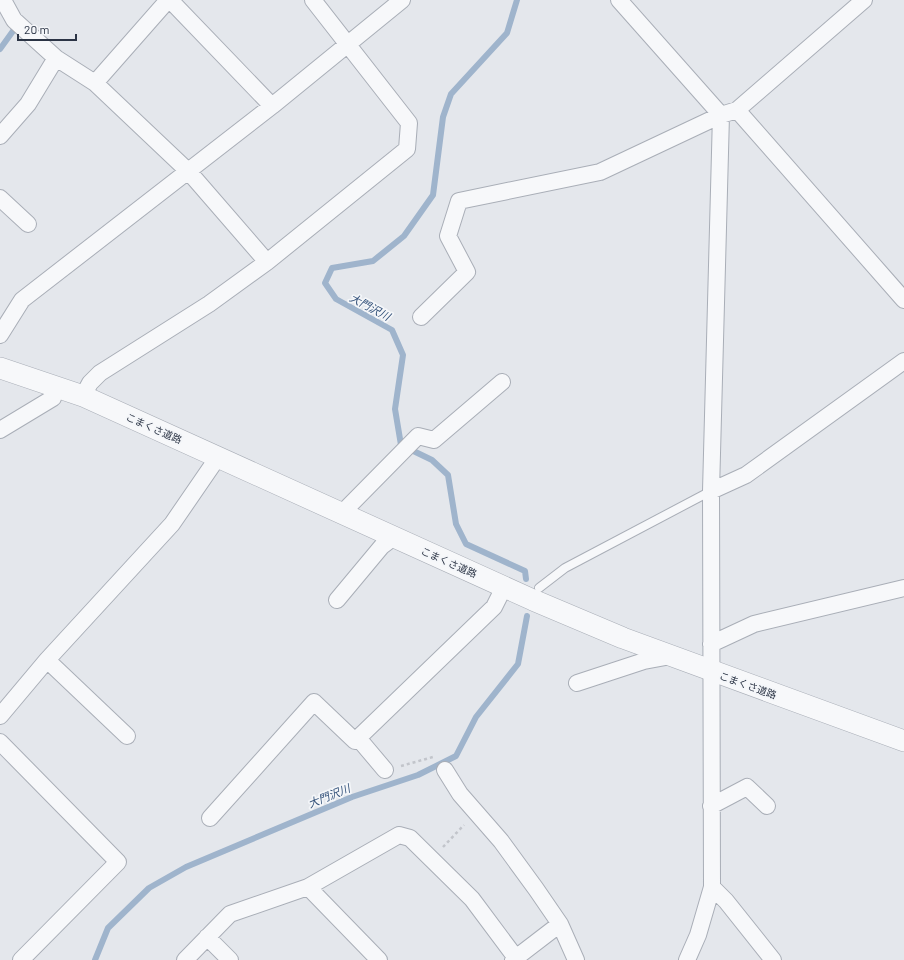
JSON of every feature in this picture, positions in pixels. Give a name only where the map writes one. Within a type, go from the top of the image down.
[{"type":"street","points":[[3,0],[14,20],[56,58],[95,83],[188,172],[267,262]]},
{"type":"street","points":[[95,83],[169,0],[272,106]]},
{"type":"street","points":[[83,396],[90,383],[100,373],[209,304],[267,262],[407,148],[409,123],[349,44],[313,0]]},
{"type":"street","points":[[0,335],[22,300],[272,106],[402,0]]},
{"type":"street","points":[[619,0],[721,115],[711,491],[712,887],[698,935],[686,960]]},
{"type":"street","points":[[421,317],[467,272],[448,236],[458,201],[600,172],[721,115],[737,110],[864,0]]},
{"type":"street","points":[[0,136],[28,104],[56,58]]},
{"type":"street","points":[[737,110],[904,300]]},
{"type":"street","points":[[0,198],[28,224]]},
{"type":"street","points":[[711,491],[746,475],[904,361]]},
{"type":"street","name":"こまくさ道路","points":[[0,368],[83,396],[504,587],[602,629],[671,656],[904,741]]},
{"type":"street","points":[[342,513],[418,436],[434,440],[502,382]]},
{"type":"street","points":[[0,430],[53,398]]},
{"type":"street","points":[[0,716],[47,660],[172,524],[218,457]]},
{"type":"street","points":[[337,600],[382,546],[394,537]]},
{"type":"street","points":[[210,818],[314,702],[355,741],[494,607],[504,587]]},
{"type":"street","points":[[711,644],[754,624],[904,588]]},
{"type":"street","points":[[577,684],[644,661],[671,656]]},
{"type":"street","points":[[47,660],[127,736]]},
{"type":"street","points":[[358,738],[385,770]]},
{"type":"street","points":[[0,742],[118,862],[21,960]]},
{"type":"street","points":[[445,770],[460,794],[501,841],[560,924],[576,960]]},
{"type":"street","points":[[711,806],[747,787],[767,806]]},
{"type":"street","points":[[185,960],[230,914],[308,887],[399,835],[410,838],[472,899],[515,959],[560,924]]},
{"type":"street","points":[[308,887],[379,960]]},
{"type":"street","points":[[712,887],[726,901],[773,960]]},
{"type":"street","points":[[207,937],[230,960]]},
{"type":"lane","points":[[540,588],[565,568],[711,491]]},
{"type":"path","points":[[385,770],[439,756],[445,770]]},
{"type":"path","points":[[432,859],[476,812]]},
{"type":"waterway","name":"大門沢川","points":[[517,0],[507,33],[451,94],[443,117],[433,195],[404,236],[373,261],[332,268],[325,283],[336,299],[392,330],[403,355],[395,409],[401,445],[432,460],[448,475],[456,524],[466,544],[525,571],[526,579]]},
{"type":"waterway","points":[[0,49],[13,31]]},
{"type":"waterway","name":"大門沢川","points":[[95,960],[108,928],[149,888],[186,867],[352,797],[418,775],[456,756],[476,717],[518,664],[527,616]]}]
